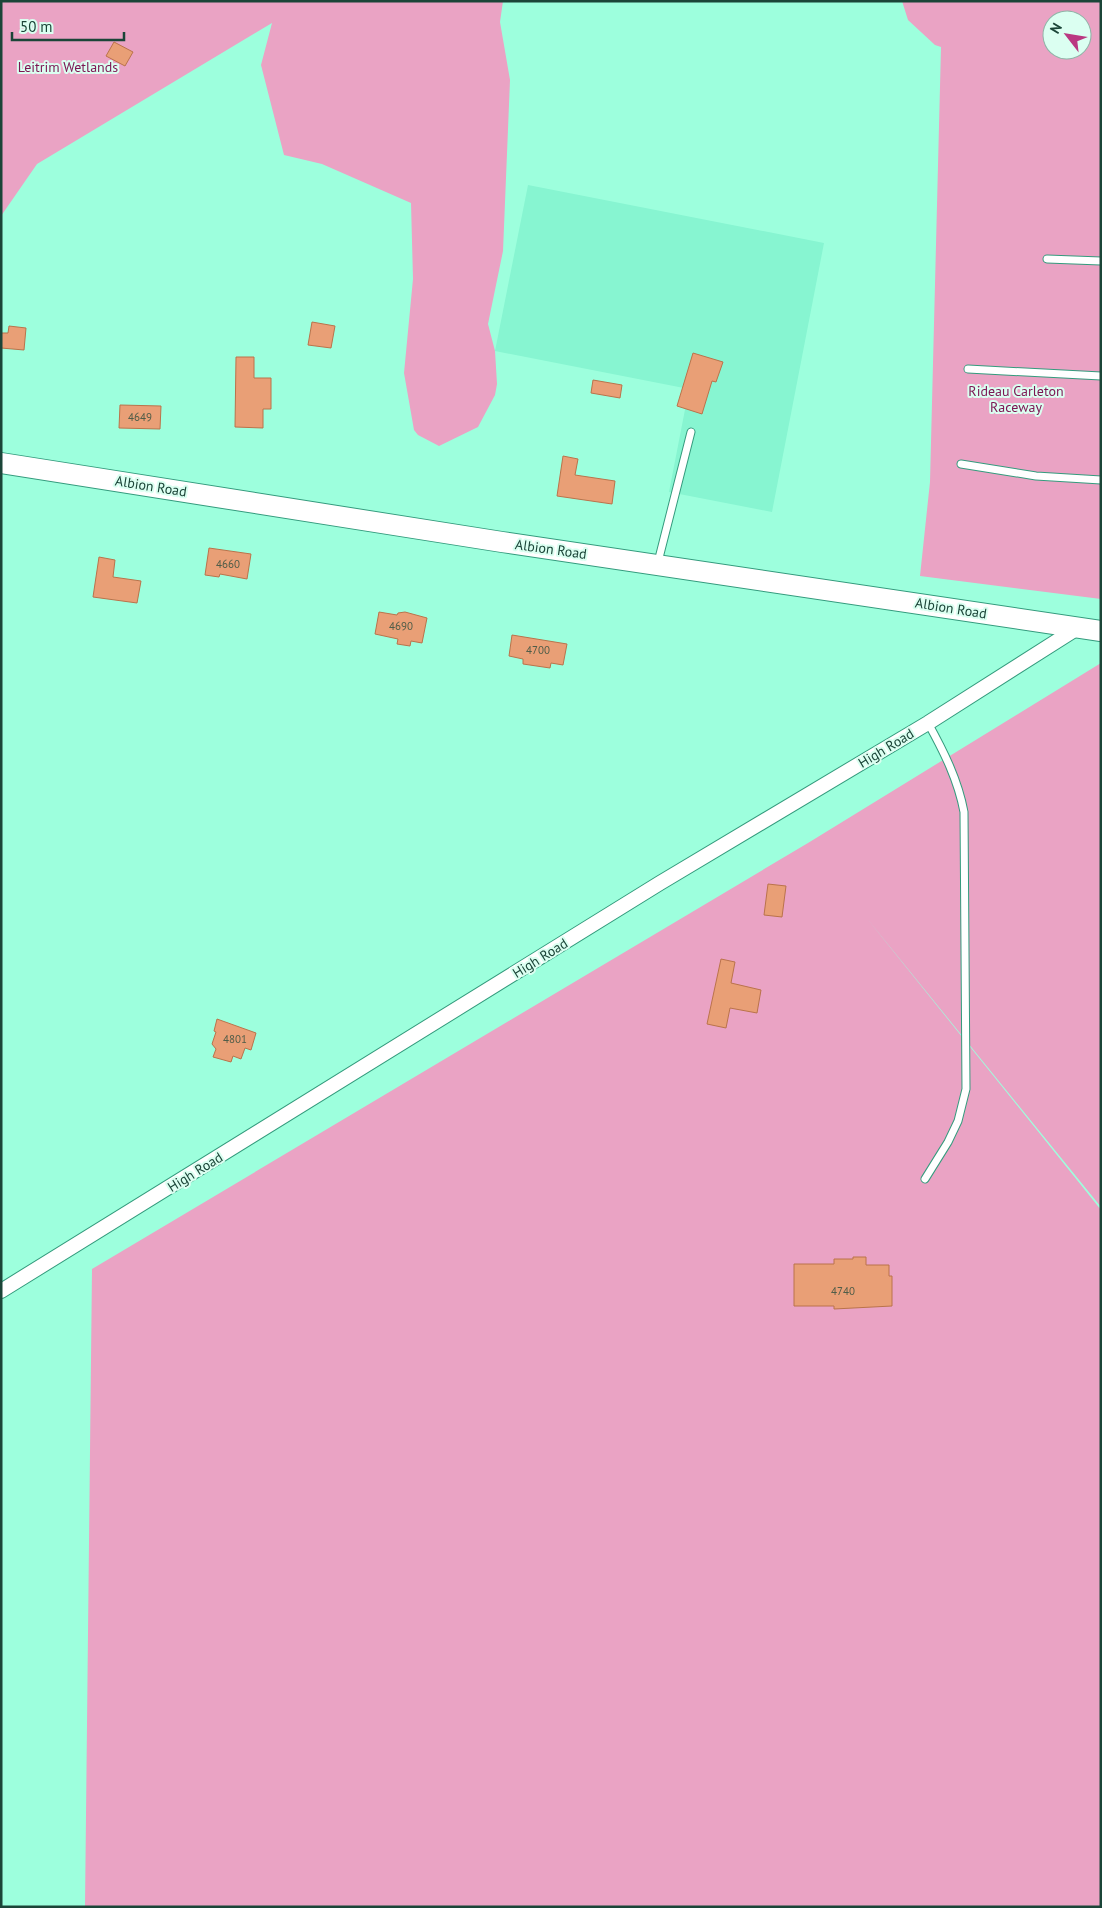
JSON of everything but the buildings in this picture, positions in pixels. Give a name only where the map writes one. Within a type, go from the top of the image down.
[{"type":"main road","name":"Albion Road","points":[[1,463],[1101,630]]},
{"type":"street","name":"High Road","points":[[1,1291],[660,883],[928,724],[1079,628]]},
{"type":"lane","points":[[1047,259],[1101,261]]},
{"type":"lane","points":[[968,369],[1101,376]]},
{"type":"lane","points":[[657,564],[691,432]]},
{"type":"lane","points":[[961,464],[1036,476],[1101,480]]},
{"type":"lane","points":[[925,1179],[948,1142],[958,1121],[966,1089],[964,812],[960,791],[950,766],[928,724]]},
{"type":"shaded area","points":[[528,185],[824,243],[772,512],[669,492],[689,389],[495,351]]},
{"type":"green space","name":"Leitrim Wetlands","points":[[1,1],[503,1],[500,22],[510,80],[503,251],[488,324],[495,351],[497,384],[495,395],[478,427],[439,446],[418,435],[414,430],[404,373],[413,279],[411,203],[322,164],[284,155],[261,65],[272,23],[37,164],[1,216]]},
{"type":"green space","name":"Rideau Carleton Raceway","points":[[902,1],[1101,1],[1101,599],[920,576],[930,482],[941,47],[935,45],[908,20]]},
{"type":"green space","points":[[1101,663],[1101,1207],[865,916],[1101,1210],[1101,1907],[85,1907],[92,1269],[808,843]]}]
